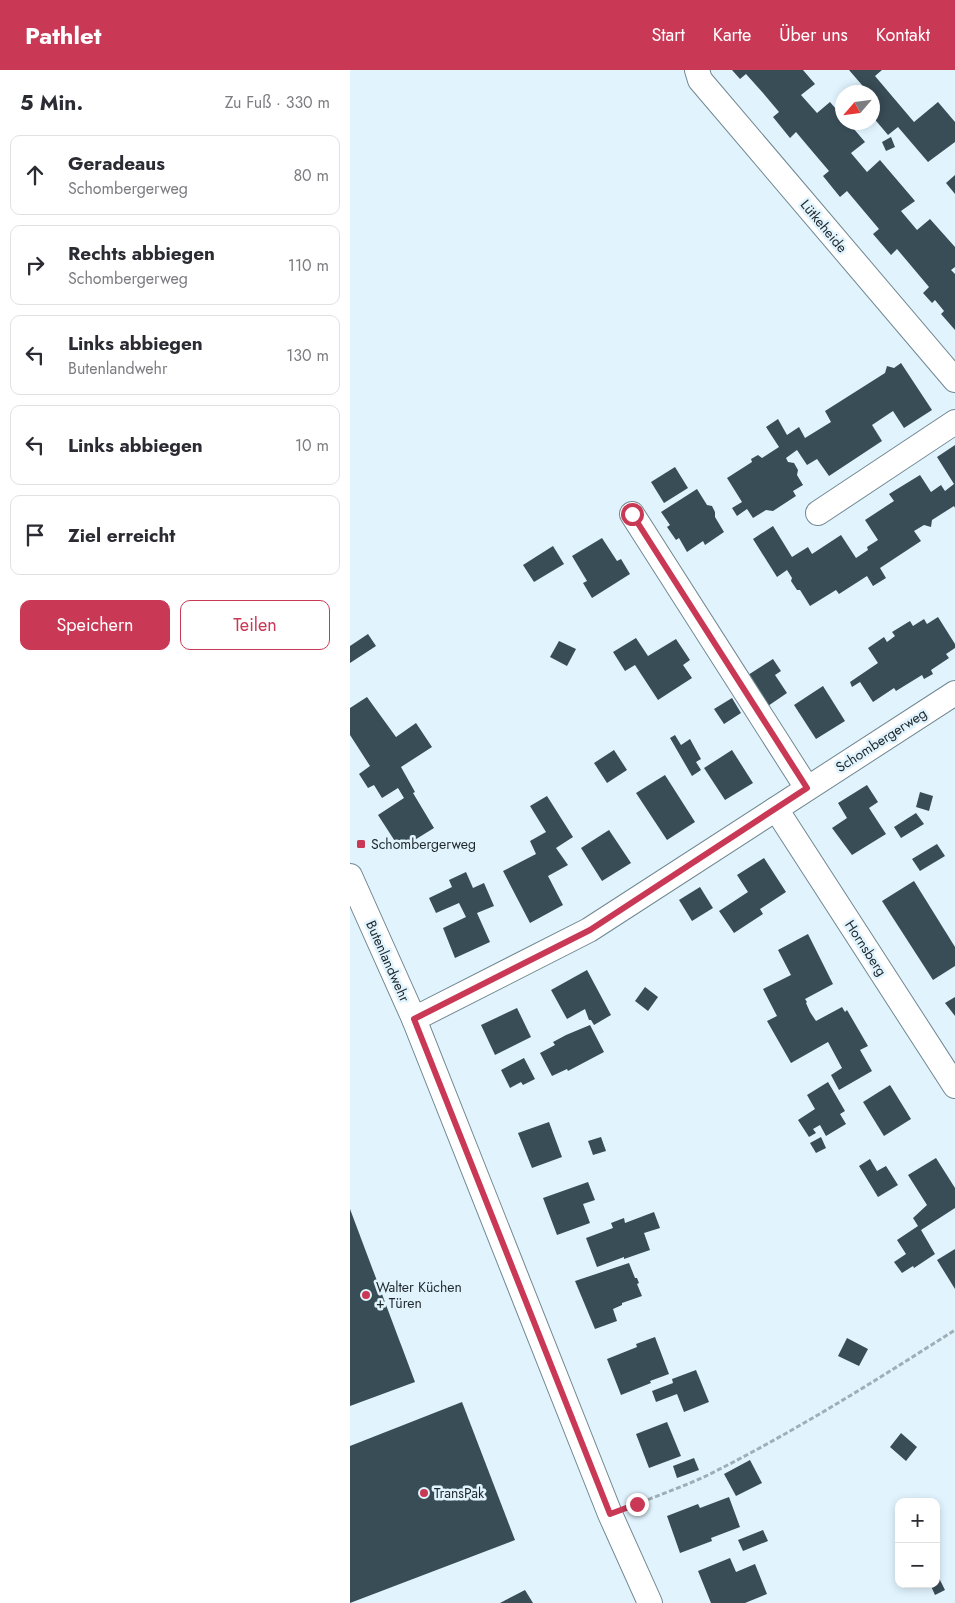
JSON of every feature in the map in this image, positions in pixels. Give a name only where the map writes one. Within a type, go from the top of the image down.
[{"type":"street","name":"Lütkeheide","points":[[698,70],[700,80],[955,380]]},
{"type":"street","points":[[818,513],[955,422]]},
{"type":"street","points":[[632,514],[807,788]]},
{"type":"street","name":"Schombergerweg","points":[[414,1019],[590,930],[955,693]]},
{"type":"street","name":"Hornsberg","points":[[776,810],[955,1086]]},
{"type":"street","name":"Butenlandwehr","points":[[350,876],[414,1019],[610,1514],[650,1603]]},
{"type":"path","points":[[610,1514],[707,1475],[761,1447],[848,1398],[955,1330]]},
{"type":"building","points":[[732,70],[803,70],[815,84],[801,95],[817,113],[830,102],[835,108],[835,130],[855,130],[865,142],[851,153],[867,172],[880,160],[915,201],[901,211],[917,230],[930,219],[955,247],[955,267],[951,270],[955,274],[955,330],[941,314],[944,311],[935,300],[932,303],[923,293],[929,287],[897,249],[891,255],[873,234],[879,229],[847,191],[840,197],[823,176],[829,171],[796,132],[790,138],[773,117],[779,112],[763,93],[746,74],[740,79]]},
{"type":"building","points":[[849,70],[882,70],[875,76],[914,122],[938,102],[955,122],[955,142],[928,162],[898,127],[888,135],[880,126],[880,85],[862,85]]},
{"type":"building","points":[[891,137],[895,147],[886,151],[882,142]]},
{"type":"building","points":[[955,175],[955,194],[946,183]]},
{"type":"building","points":[[901,363],[932,410],[904,428],[893,411],[872,425],[882,441],[829,476],[817,459],[807,465],[797,450],[786,458],[788,462],[794,463],[798,470],[797,475],[803,485],[793,491],[796,496],[773,511],[766,510],[753,518],[747,509],[737,516],[732,508],[742,502],[727,478],[752,462],[751,459],[758,455],[762,458],[779,447],[766,427],[778,419],[787,435],[799,427],[805,438],[831,422],[825,411],[885,373],[887,366],[894,368]]},
{"type":"building","points":[[955,445],[955,508],[954,506],[932,520],[931,527],[924,525],[914,531],[921,541],[880,568],[886,578],[873,586],[867,576],[839,594],[836,590],[810,606],[800,590],[797,590],[791,581],[792,578],[787,570],[777,577],[753,539],[773,526],[792,557],[808,547],[812,554],[841,535],[856,558],[868,550],[867,547],[878,540],[865,520],[894,501],[889,494],[920,475],[931,492],[941,485],[945,491],[954,484],[937,457]]},
{"type":"building","points":[[675,467],[688,488],[664,503],[651,482]]},
{"type":"building","points":[[697,489],[707,505],[712,506],[715,517],[724,532],[705,545],[703,541],[687,552],[679,538],[676,540],[667,527],[670,525],[661,512]]},
{"type":"building","points":[[602,538],[617,561],[621,559],[630,574],[592,598],[583,583],[587,581],[572,556]]},
{"type":"building","points":[[553,546],[564,564],[534,582],[523,565]]},
{"type":"building","points":[[938,617],[955,644],[955,648],[946,654],[949,658],[931,670],[933,674],[924,679],[922,675],[896,691],[894,688],[873,702],[860,682],[852,687],[850,682],[878,663],[868,648],[884,637],[887,642],[895,636],[892,632],[910,621],[913,626],[924,619],[927,624]]},
{"type":"building","points":[[368,634],[376,646],[350,663],[350,646]]},
{"type":"building","points":[[636,638],[648,656],[676,639],[690,660],[683,665],[692,678],[658,700],[635,665],[625,671],[613,652]]},
{"type":"building","points":[[559,641],[576,649],[567,666],[550,657]]},
{"type":"building","points":[[773,659],[781,671],[775,675],[787,693],[768,706],[748,675]]},
{"type":"building","points":[[823,686],[845,721],[816,739],[794,705]]},
{"type":"building","points":[[367,697],[396,737],[416,723],[432,747],[401,767],[415,792],[413,793],[434,828],[400,849],[378,815],[404,798],[398,788],[382,798],[374,785],[368,788],[359,774],[370,766],[350,735],[350,708]]},
{"type":"building","points":[[732,698],[741,713],[724,724],[714,709]]},
{"type":"building","points":[[675,735],[681,745],[690,739],[701,759],[696,762],[701,770],[692,776],[670,738]]},
{"type":"building","points":[[614,750],[627,770],[607,783],[594,763]]},
{"type":"building","points":[[732,750],[753,783],[725,800],[704,768]]},
{"type":"building","points":[[665,775],[695,822],[667,840],[636,793]]},
{"type":"building","points":[[867,785],[878,802],[869,808],[886,834],[852,855],[832,828],[847,818],[838,803]]},
{"type":"building","points":[[920,792],[933,796],[929,811],[916,807]]},
{"type":"building","points":[[547,796],[573,837],[556,848],[568,865],[548,876],[563,905],[530,923],[503,871],[536,854],[530,841],[546,832],[530,806]]},
{"type":"building","points":[[916,813],[924,824],[901,838],[894,827]]},
{"type":"building","points":[[609,830],[631,863],[602,881],[581,848]]},
{"type":"building","points":[[937,844],[945,856],[920,871],[912,859]]},
{"type":"building","points":[[764,858],[786,892],[760,909],[763,914],[734,933],[719,911],[748,892],[737,875]]},
{"type":"building","points":[[466,872],[473,888],[484,883],[494,906],[477,913],[490,942],[455,958],[443,928],[466,917],[459,903],[436,913],[429,898],[452,887],[449,880]]},
{"type":"building","points":[[914,881],[955,947],[955,966],[933,980],[882,901]]},
{"type":"building","points":[[700,887],[713,908],[692,921],[679,900]]},
{"type":"building","points":[[808,934],[833,984],[805,999],[810,1012],[816,1021],[842,1007],[845,1012],[847,1010],[868,1046],[860,1050],[872,1071],[839,1090],[831,1075],[842,1068],[828,1042],[791,1063],[767,1021],[777,1016],[763,989],[791,975],[778,950]]},
{"type":"building","points":[[587,970],[611,1015],[594,1025],[589,1020],[585,1009],[567,1019],[551,990]]},
{"type":"building","points":[[645,987],[658,997],[648,1011],[635,1001]]},
{"type":"building","points":[[955,997],[955,1016],[945,1003]]},
{"type":"building","points":[[517,1008],[531,1037],[495,1055],[481,1025]]},
{"type":"building","points":[[590,1025],[604,1052],[568,1071],[567,1069],[552,1076],[540,1053],[555,1045],[553,1042]]},
{"type":"building","points":[[524,1058],[535,1079],[523,1085],[521,1082],[510,1088],[501,1070]]},
{"type":"building","points":[[828,1082],[845,1111],[840,1114],[846,1124],[826,1136],[820,1125],[813,1129],[816,1133],[809,1137],[798,1120],[815,1109],[807,1095]]},
{"type":"building","points":[[890,1085],[911,1119],[884,1136],[863,1102]]},
{"type":"building","points":[[549,1122],[562,1157],[532,1168],[518,1133]]},
{"type":"building","points":[[601,1137],[606,1151],[593,1155],[588,1141]]},
{"type":"building","points":[[821,1137],[826,1148],[816,1153],[810,1143]]},
{"type":"building","points":[[936,1158],[955,1188],[955,1208],[921,1230],[935,1254],[914,1268],[913,1266],[902,1273],[894,1262],[906,1254],[897,1240],[918,1226],[913,1218],[927,1205],[908,1175]]},
{"type":"building","points":[[870,1159],[877,1171],[886,1166],[898,1185],[878,1197],[859,1166]]},
{"type":"building","points":[[588,1182],[595,1200],[583,1204],[590,1223],[557,1235],[543,1198]]},
{"type":"building","name":"Walter Küchen + Türen","points":[[350,1209],[415,1382],[350,1406]]},
{"type":"building","points":[[654,1212],[660,1228],[644,1233],[650,1250],[597,1267],[586,1238],[613,1228],[611,1223],[624,1218],[625,1223]]},
{"type":"building","points":[[955,1249],[955,1289],[937,1260]]},
{"type":"building","points":[[629,1263],[639,1283],[637,1284],[642,1296],[622,1303],[622,1305],[613,1309],[617,1321],[595,1329],[575,1281]]},
{"type":"building","points":[[655,1337],[669,1374],[621,1395],[607,1359],[637,1347],[636,1344]]},
{"type":"building","points":[[847,1338],[868,1349],[859,1366],[838,1356]]},
{"type":"building","points":[[696,1370],[709,1402],[684,1412],[677,1394],[656,1402],[652,1391],[673,1383],[672,1379]]},
{"type":"building","name":"TransPak","points":[[462,1402],[515,1540],[350,1603],[350,1446]]},
{"type":"building","points":[[667,1422],[681,1456],[649,1468],[636,1434]]},
{"type":"building","points":[[901,1433],[917,1447],[906,1461],[890,1447]]},
{"type":"building","points":[[694,1458],[699,1470],[677,1478],[673,1466]]},
{"type":"building","points":[[750,1460],[762,1483],[736,1496],[724,1474]]},
{"type":"building","points":[[729,1497],[740,1527],[711,1538],[712,1541],[680,1553],[667,1516],[698,1504],[700,1508]]},
{"type":"building","points":[[763,1530],[768,1541],[743,1551],[738,1540]]},
{"type":"building","points":[[730,1558],[736,1572],[755,1564],[767,1594],[745,1603],[711,1603],[698,1571]]},
{"type":"building","points":[[940,1580],[945,1590],[935,1595],[932,1588],[940,1588]]},
{"type":"building","points":[[525,1590],[533,1603],[500,1603]]},
{"type":"place","name":"Schombergerweg","points":[[361,844]]},
{"type":"place","name":"Walter Küchen + Türen","points":[[366,1295]]},
{"type":"place","name":"TransPak","points":[[424,1493]]},
{"type":"route","points":[[632,514],[807,788],[590,930],[414,1019],[610,1514],[637,1504]]}]
